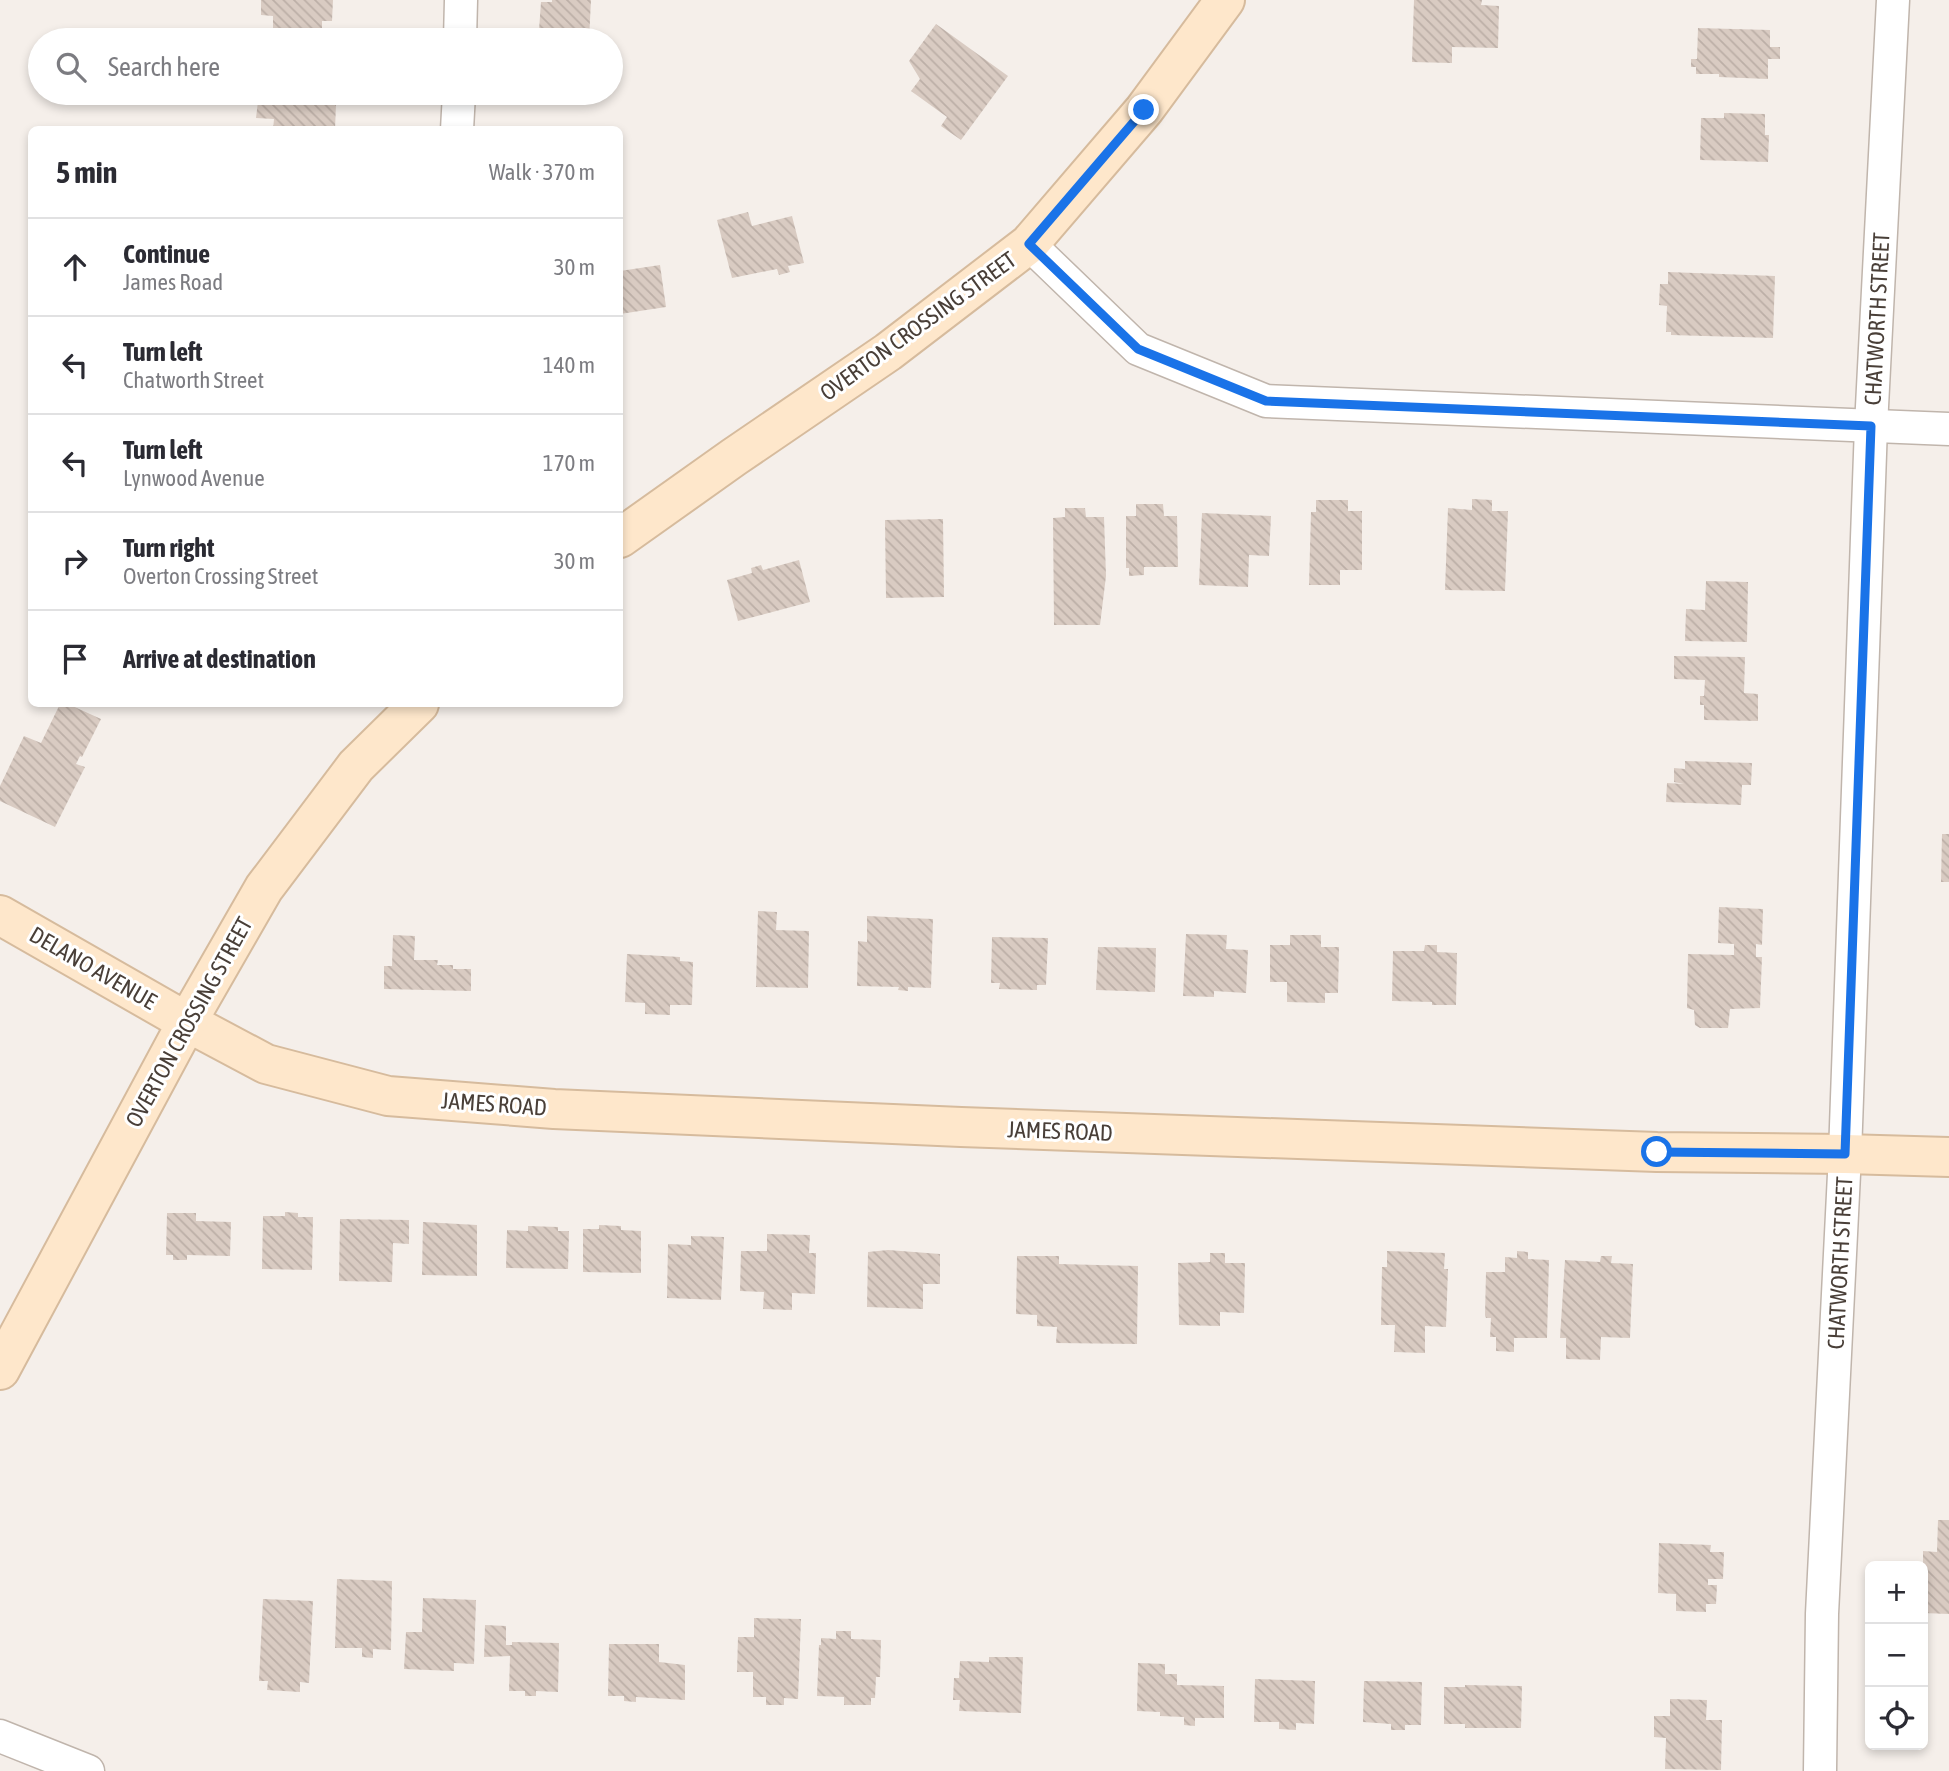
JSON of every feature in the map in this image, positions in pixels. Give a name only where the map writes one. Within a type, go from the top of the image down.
[{"type":"main road","name":"OVERTON CROSSING STREET","points":[[623,536],[888,352],[1029,244],[1144,110],[1226,0]]},
{"type":"main road","name":"OVERTON CROSSING STREET","points":[[0,1370],[187,1022],[264,888],[356,766],[416,707]]},
{"type":"main road","name":"DELANO AVENUE","points":[[0,915],[187,1022]]},
{"type":"main road","name":"JAMES ROAD","points":[[187,1022],[266,1063],[388,1096],[554,1109],[961,1127],[1657,1152],[1949,1157]]},
{"type":"street","points":[[460,28],[461,0]]},
{"type":"street","name":"CHATWORTH STREET","points":[[1820,1771],[1822,1614],[1845,1154],[1871,426],[1893,0]]},
{"type":"street","points":[[457,126],[458,105]]},
{"type":"street","points":[[1029,244],[1138,349],[1266,401],[1949,429]]},
{"type":"street","points":[[0,1736],[88,1771]]},
{"type":"building","points":[[261,0],[333,0],[332,21],[322,21],[322,28],[273,28],[273,16],[261,15]]},
{"type":"building","points":[[591,0],[590,28],[539,28],[541,2]]},
{"type":"building","points":[[1414,0],[1482,0],[1481,5],[1499,6],[1498,48],[1452,47],[1452,63],[1412,62]]},
{"type":"building","points":[[936,24],[1008,76],[961,140],[941,126],[947,117],[911,91],[920,79],[909,61]]},
{"type":"building","points":[[1698,28],[1770,30],[1770,47],[1780,47],[1780,59],[1768,59],[1768,79],[1696,74],[1696,67],[1691,67],[1691,59],[1697,59]]},
{"type":"building","points":[[258,105],[336,105],[335,126],[273,126],[274,119],[256,118]]},
{"type":"building","points":[[1724,113],[1765,114],[1765,135],[1769,135],[1768,162],[1700,160],[1701,118],[1724,118]]},
{"type":"building","points":[[748,212],[752,226],[792,216],[804,263],[788,266],[790,272],[779,275],[777,269],[732,278],[717,220]]},
{"type":"building","points":[[660,265],[666,307],[623,314],[623,271]]},
{"type":"building","points":[[1668,272],[1775,276],[1773,338],[1671,335],[1671,332],[1666,332],[1667,306],[1659,305],[1660,284],[1668,284]]},
{"type":"building","points":[[1472,499],[1492,500],[1492,511],[1508,511],[1505,591],[1445,590],[1448,508],[1472,510]]},
{"type":"building","points":[[1316,500],[1348,500],[1348,511],[1362,511],[1362,570],[1340,570],[1340,585],[1309,585],[1311,512],[1316,512]]},
{"type":"building","points":[[1136,504],[1163,504],[1164,516],[1177,516],[1178,567],[1144,567],[1144,575],[1129,576],[1129,568],[1126,568],[1126,516],[1136,516]]},
{"type":"building","points":[[1065,508],[1085,508],[1086,517],[1104,517],[1106,576],[1100,625],[1054,625],[1053,518],[1065,517]]},
{"type":"building","points":[[1202,513],[1271,516],[1269,556],[1249,555],[1248,587],[1199,585]]},
{"type":"building","points":[[943,519],[944,597],[886,598],[885,520]]},
{"type":"building","points":[[799,560],[810,602],[738,621],[727,580],[752,573],[751,568],[761,565],[763,570]]},
{"type":"building","points":[[1706,581],[1748,582],[1747,642],[1685,641],[1686,609],[1705,610]]},
{"type":"building","points":[[1674,656],[1745,657],[1744,693],[1758,694],[1758,721],[1704,720],[1704,705],[1700,705],[1700,696],[1704,696],[1705,680],[1674,679]]},
{"type":"building","points":[[59,707],[75,707],[101,719],[76,764],[85,767],[55,827],[0,801],[0,786],[24,736],[41,743]]},
{"type":"building","points":[[1685,761],[1752,763],[1751,785],[1742,785],[1741,805],[1666,802],[1667,783],[1684,784],[1674,782],[1674,768],[1685,769]]},
{"type":"building","points":[[1942,834],[1949,834],[1949,882],[1941,882]]},
{"type":"building","points":[[1719,907],[1763,909],[1762,945],[1756,944],[1756,957],[1762,957],[1760,1008],[1730,1009],[1728,1028],[1700,1028],[1695,1025],[1694,1010],[1687,1008],[1688,954],[1734,955],[1734,944],[1718,943]]},
{"type":"building","points":[[758,911],[777,912],[776,930],[809,931],[808,988],[756,987]]},
{"type":"building","points":[[867,916],[933,919],[931,988],[908,987],[908,991],[898,990],[899,987],[857,986],[858,941],[867,942]]},
{"type":"building","points":[[1186,934],[1227,935],[1226,949],[1248,950],[1246,993],[1214,991],[1214,997],[1183,996]]},
{"type":"building","points":[[393,935],[415,936],[414,960],[438,960],[437,965],[453,965],[453,969],[471,969],[471,991],[384,989],[384,966],[392,966]]},
{"type":"building","points":[[1290,935],[1321,935],[1321,947],[1339,947],[1338,993],[1325,993],[1325,1003],[1287,1002],[1287,982],[1270,982],[1270,945],[1290,945]]},
{"type":"building","points":[[992,937],[1048,938],[1046,985],[1037,985],[1037,990],[999,989],[1000,983],[991,983]]},
{"type":"building","points":[[1425,945],[1437,945],[1437,952],[1457,953],[1456,1005],[1392,1001],[1393,951],[1424,951]]},
{"type":"building","points":[[1098,947],[1156,948],[1155,992],[1096,990]]},
{"type":"building","points":[[627,954],[680,957],[680,961],[693,962],[692,1005],[670,1005],[670,1015],[645,1014],[645,1003],[625,1002]]},
{"type":"building","points":[[285,1212],[298,1213],[298,1217],[313,1217],[312,1270],[262,1269],[263,1216],[285,1216]]},
{"type":"building","points":[[167,1213],[196,1213],[196,1221],[231,1222],[230,1256],[187,1255],[187,1260],[173,1260],[173,1255],[166,1255]]},
{"type":"building","points":[[340,1219],[409,1220],[409,1244],[393,1243],[392,1282],[339,1281]]},
{"type":"building","points":[[423,1222],[477,1225],[477,1276],[422,1275]]},
{"type":"building","points":[[599,1225],[621,1226],[621,1230],[641,1231],[641,1273],[583,1272],[583,1229],[599,1229]]},
{"type":"building","points":[[528,1226],[558,1227],[558,1231],[569,1231],[568,1269],[506,1268],[507,1230],[528,1231]]},
{"type":"building","points":[[767,1234],[810,1235],[809,1253],[816,1253],[815,1294],[792,1293],[792,1310],[763,1309],[764,1292],[740,1291],[741,1251],[767,1251]]},
{"type":"building","points":[[691,1236],[724,1237],[721,1300],[667,1298],[668,1244],[691,1245]]},
{"type":"building","points":[[888,1250],[940,1254],[940,1284],[923,1284],[923,1309],[867,1307],[868,1252]]},
{"type":"building","points":[[1387,1251],[1445,1253],[1444,1269],[1448,1269],[1446,1327],[1425,1326],[1425,1353],[1394,1352],[1395,1325],[1381,1325],[1382,1267],[1387,1267]]},
{"type":"building","points":[[1517,1251],[1528,1252],[1528,1259],[1549,1260],[1547,1338],[1514,1338],[1514,1352],[1496,1351],[1496,1337],[1490,1337],[1491,1318],[1486,1318],[1485,1315],[1486,1272],[1505,1272],[1505,1257],[1517,1258]]},
{"type":"building","points":[[1210,1253],[1225,1253],[1225,1263],[1245,1263],[1244,1313],[1220,1312],[1220,1326],[1179,1325],[1178,1263],[1210,1262]]},
{"type":"building","points":[[1017,1256],[1059,1256],[1059,1264],[1138,1266],[1137,1344],[1056,1343],[1057,1327],[1037,1326],[1037,1315],[1016,1314]]},
{"type":"building","points":[[1601,1256],[1612,1256],[1611,1263],[1633,1264],[1630,1338],[1601,1337],[1600,1360],[1566,1359],[1566,1338],[1560,1338],[1565,1260],[1600,1262]]},
{"type":"building","points":[[1938,1520],[1949,1520],[1949,1614],[1928,1613],[1928,1561],[1923,1561],[1923,1551],[1937,1552]]},
{"type":"building","points":[[1659,1543],[1711,1545],[1710,1552],[1724,1552],[1723,1579],[1708,1579],[1708,1585],[1717,1585],[1716,1604],[1706,1604],[1706,1612],[1676,1611],[1676,1594],[1658,1593]]},
{"type":"building","points":[[337,1579],[392,1581],[391,1650],[373,1649],[373,1658],[362,1657],[362,1648],[335,1648]]},
{"type":"building","points":[[423,1598],[476,1600],[474,1664],[454,1663],[454,1671],[404,1669],[406,1632],[422,1632]]},
{"type":"building","points":[[263,1599],[313,1601],[309,1683],[300,1682],[300,1692],[267,1690],[268,1681],[259,1681]]},
{"type":"building","points":[[754,1618],[801,1619],[798,1699],[784,1698],[784,1705],[766,1705],[766,1697],[753,1697],[753,1672],[737,1672],[738,1637],[754,1637]]},
{"type":"building","points":[[485,1625],[506,1626],[506,1645],[512,1645],[512,1642],[559,1643],[558,1692],[536,1691],[536,1696],[525,1696],[525,1691],[509,1691],[510,1656],[484,1657]]},
{"type":"building","points":[[836,1631],[851,1631],[851,1639],[881,1640],[880,1677],[876,1677],[875,1698],[871,1698],[871,1705],[844,1705],[844,1697],[817,1696],[821,1638],[836,1639]]},
{"type":"building","points":[[609,1644],[659,1644],[659,1662],[685,1665],[685,1700],[636,1697],[636,1702],[624,1701],[624,1696],[608,1696]]},
{"type":"building","points":[[989,1657],[1023,1657],[1021,1713],[959,1711],[960,1700],[953,1700],[954,1678],[959,1678],[960,1661],[989,1662]]},
{"type":"building","points":[[1138,1663],[1165,1664],[1165,1674],[1177,1674],[1177,1685],[1224,1686],[1224,1718],[1195,1718],[1195,1726],[1184,1725],[1184,1717],[1137,1711]]},
{"type":"building","points":[[1255,1679],[1315,1681],[1314,1724],[1296,1723],[1296,1730],[1279,1729],[1279,1722],[1254,1722]]},
{"type":"building","points":[[1364,1681],[1422,1682],[1421,1725],[1405,1725],[1405,1730],[1391,1730],[1391,1724],[1363,1722]]},
{"type":"building","points":[[1522,1686],[1521,1728],[1465,1728],[1465,1724],[1444,1724],[1444,1687]]},
{"type":"building","points":[[1670,1699],[1707,1700],[1706,1720],[1722,1720],[1721,1770],[1665,1769],[1666,1738],[1654,1737],[1654,1716],[1670,1716]]},
{"type":"route","points":[[1144,110],[1029,244],[1138,349],[1266,401],[1871,426],[1845,1154],[1657,1152]]}]
